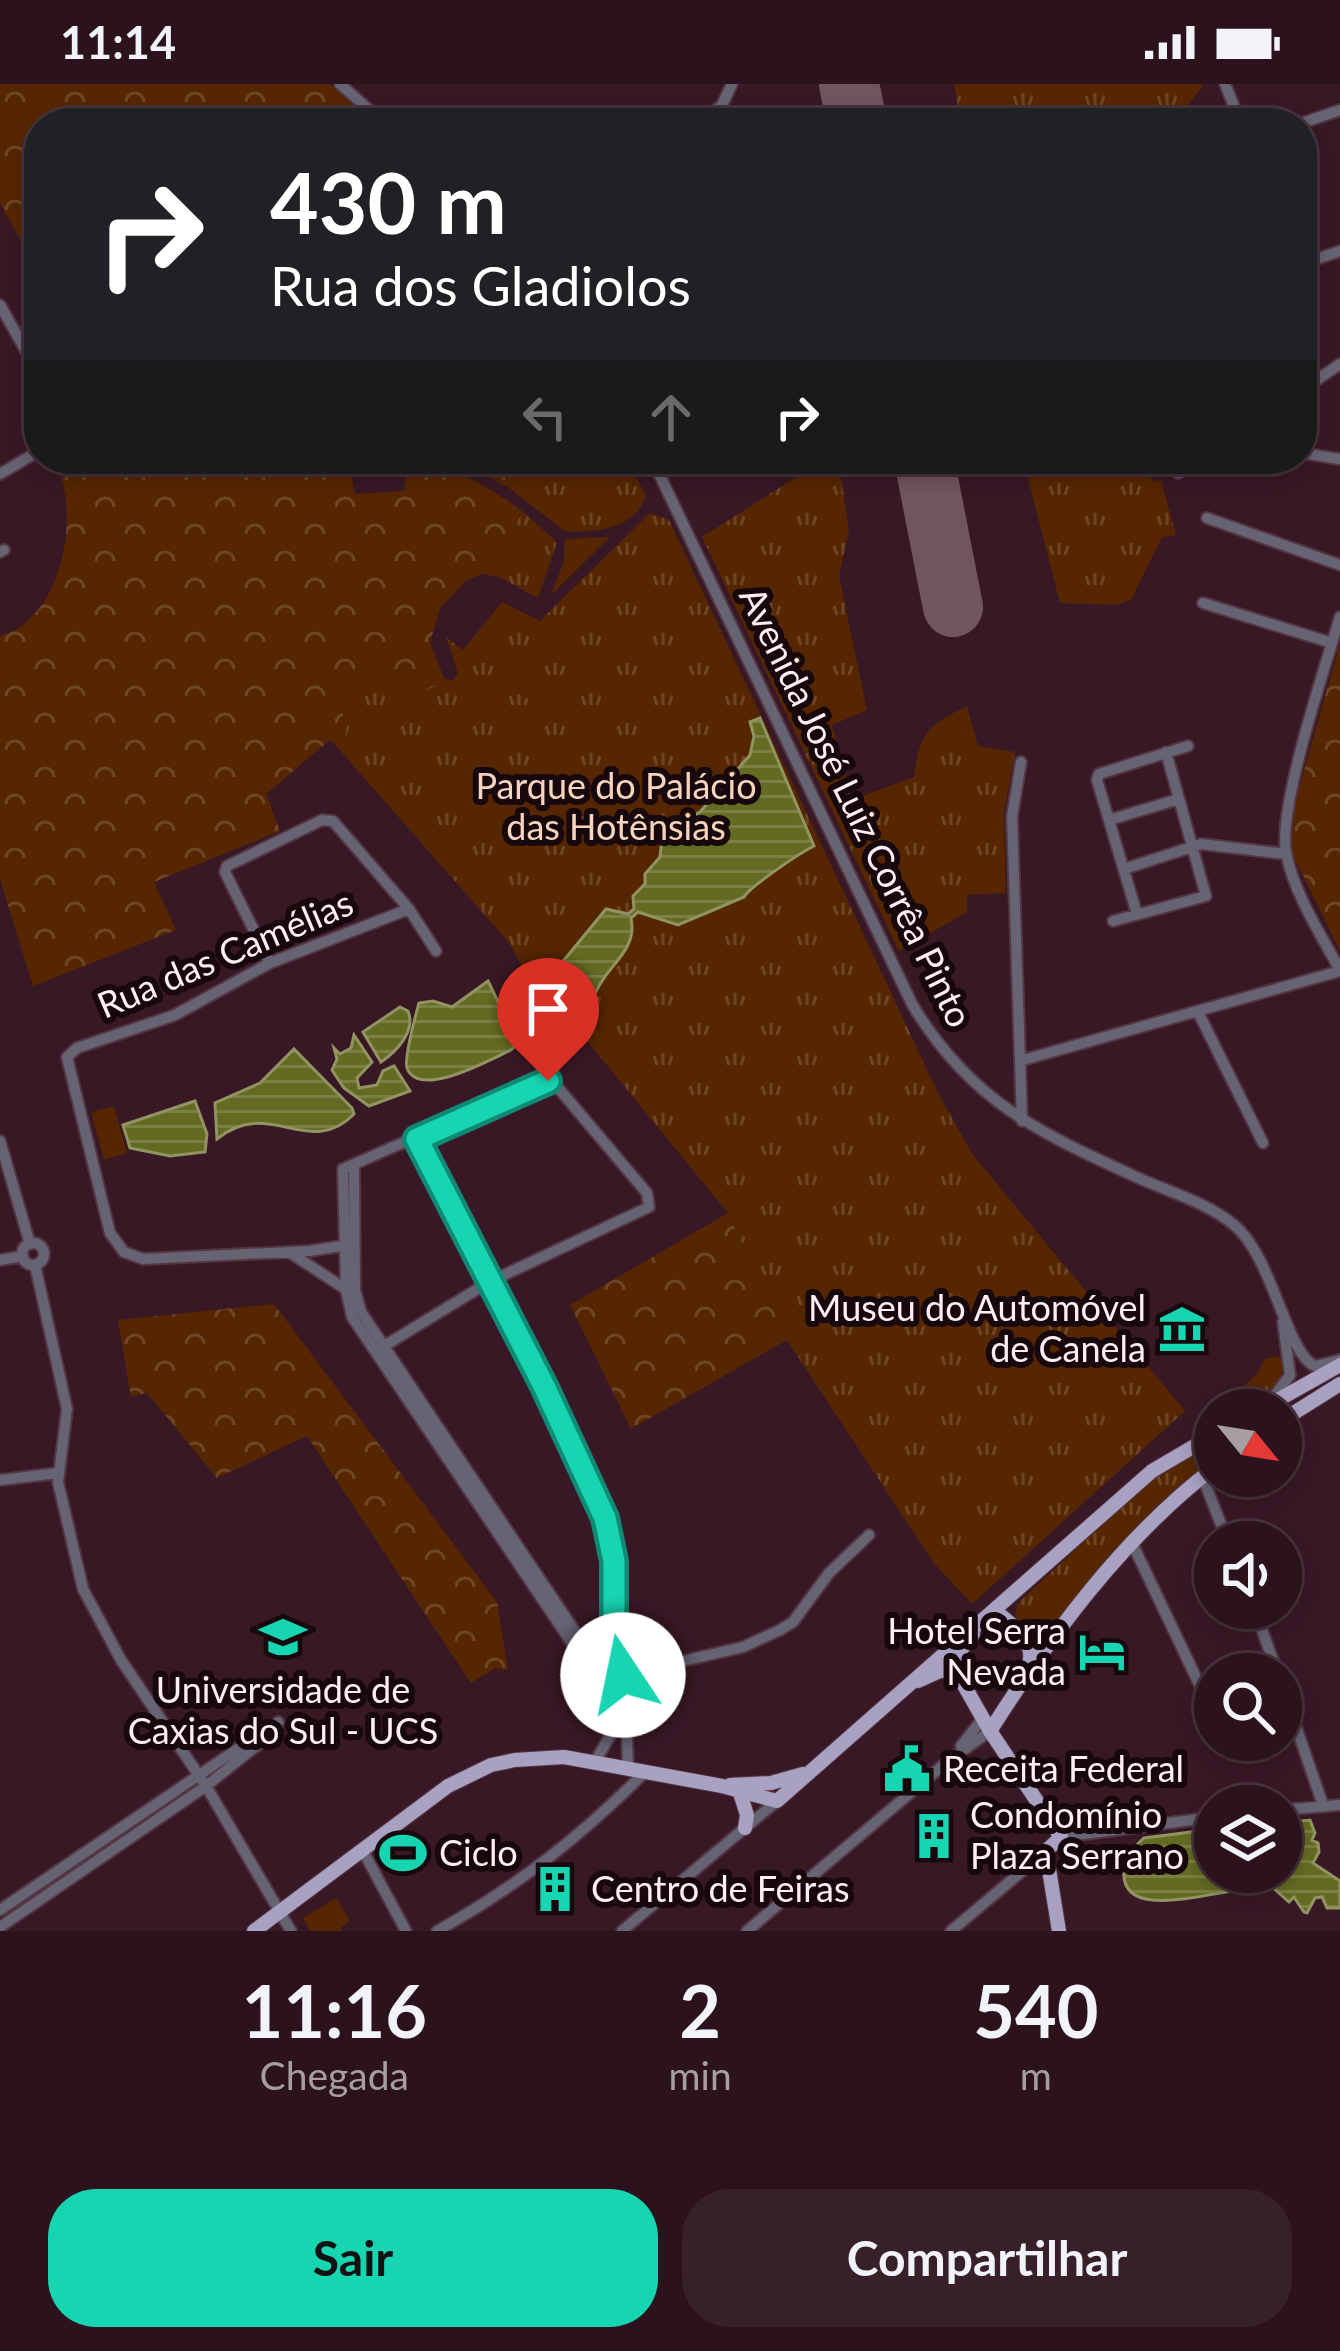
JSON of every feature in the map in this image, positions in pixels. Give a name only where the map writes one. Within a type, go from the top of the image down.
[{"type":"main road","points":[[1294,1389],[1340,1362]]},
{"type":"main road","points":[[1302,1407],[1340,1384]]},
{"type":"main road","points":[[1060,1931],[1046,1851],[1061,1838],[956,1671],[958,1655],[995,1611],[1152,1472],[1194,1447]]},
{"type":"main road","points":[[987,1725],[1132,1543],[1194,1486]]},
{"type":"main road","points":[[1017,1628],[1012,1609],[1048,1565]]},
{"type":"main road","points":[[995,1611],[1017,1628],[1033,1656],[1022,1684]]},
{"type":"main road","points":[[254,1931],[448,1786],[490,1765],[540,1757],[595,1762],[777,1801],[995,1611]]},
{"type":"main road","points":[[1027,1642],[1045,1644],[1071,1618]]},
{"type":"main road","points":[[904,1690],[931,1674],[956,1671]]},
{"type":"main road","points":[[973,1698],[989,1707],[1009,1701]]},
{"type":"main road","points":[[722,1786],[771,1783],[813,1770]]},
{"type":"main road","points":[[740,1793],[747,1815],[745,1828]]},
{"type":"street","points":[[340,84],[367,108]]},
{"type":"street","points":[[0,305],[24,347]]},
{"type":"street","name":"Avenida José Luiz Corrêa Pinto","points":[[659,474],[912,1004],[952,1063],[1022,1120],[1067,1146],[1226,1219],[1247,1237],[1264,1262],[1306,1362],[1321,1366],[1340,1362]]},
{"type":"street","points":[[1208,518],[1340,565]]},
{"type":"street","points":[[1203,603],[1332,643]]},
{"type":"street","points":[[1023,1060],[1340,971],[1286,854],[1287,819],[1340,617]]},
{"type":"street","points":[[1138,914],[1097,780],[1099,774],[1188,746]]},
{"type":"street","points":[[1113,921],[1206,896],[1166,752]]},
{"type":"street","points":[[1022,762],[1012,817],[1022,1120]]},
{"type":"street","points":[[1109,820],[1179,799]]},
{"type":"street","points":[[270,963],[225,872],[227,866],[328,819],[409,909],[436,951]]},
{"type":"street","points":[[1124,868],[1192,846],[1286,854]]},
{"type":"street","name":"Rua das Camélias","points":[[289,1252],[143,1259],[120,1249],[110,1233],[67,1057],[77,1048],[175,1015],[270,963],[409,909]]},
{"type":"street","points":[[1198,1012],[1263,1143]]},
{"type":"street","points":[[381,1348],[489,1282],[650,1205],[647,1193],[551,1082],[349,1167],[351,1290],[381,1348],[578,1652],[597,1665],[602,1682],[742,1647],[793,1622],[830,1573],[869,1535]]},
{"type":"street","points":[[417,1139],[544,1386],[605,1518],[614,1561],[614,1656],[622,1664],[615,1727],[595,1762]]},
{"type":"street","points":[[0,1141],[30,1244],[43,1250],[42,1261],[35,1265]]},
{"type":"street","points":[[22,1256],[30,1244]]},
{"type":"street","points":[[289,1252],[349,1244]]},
{"type":"street","points":[[289,1252],[351,1290]]},
{"type":"street","points":[[0,1260],[22,1256],[35,1265],[67,1408],[58,1473],[83,1589],[291,1931]]},
{"type":"street","name":"Avenida José Luiz Corrêa Pinto","points":[[1279,1300],[1290,1375],[1283,1389]]},
{"type":"street","points":[[0,1480],[58,1473]]},
{"type":"street","points":[[1132,1543],[1194,1673]]},
{"type":"street","points":[[597,1665],[614,1656]]},
{"type":"street","points":[[618,1679],[626,1707],[628,1768]]},
{"type":"street","points":[[278,1722],[275,1731],[206,1786],[1,1919],[198,1774],[278,1722]]},
{"type":"street","points":[[747,1931],[987,1725]]},
{"type":"street","points":[[1302,1744],[1323,1804]]},
{"type":"street","points":[[437,1931],[531,1874],[583,1833],[645,1772]]},
{"type":"street","points":[[622,1931],[777,1801]]},
{"type":"street","points":[[1302,1807],[1340,1805]]},
{"type":"street","points":[[1061,1838],[1194,1820]]},
{"type":"street","points":[[363,1851],[406,1931]]},
{"type":"street","points":[[951,1931],[1046,1851]]},
{"type":"green space","points":[[0,84],[330,84],[356,108],[24,108],[24,246],[0,203]]},
{"type":"green space","points":[[954,84],[1204,84],[1186,108],[958,108]]},
{"type":"green space","points":[[67,474],[352,474],[354,494],[404,491],[406,474],[458,474],[523,512],[483,574],[467,580],[440,608],[430,643],[444,678],[440,684],[412,696],[407,710],[394,705],[395,689],[371,685],[353,705],[341,710],[347,725],[345,739],[337,747],[330,740],[266,794],[280,831],[154,882],[176,930],[33,986],[0,879],[0,636],[20,627],[36,612],[59,570],[67,522],[61,478]]},
{"type":"green space","points":[[483,474],[525,474],[509,488]]},
{"type":"green space","points":[[525,474],[634,474],[646,495],[634,515],[615,526],[566,532],[509,488]]},
{"type":"green space","points":[[801,474],[840,474],[849,530],[839,576],[867,710],[832,725],[852,800],[914,777],[927,732],[967,706],[978,746],[1015,752],[1004,813],[1006,893],[967,895],[967,912],[899,951],[702,537]]},
{"type":"green space","points":[[1027,474],[1149,474],[1152,481],[1161,480],[1176,535],[1162,537],[1131,600],[1117,605],[1060,603]]},
{"type":"green space","points":[[523,512],[557,542],[538,598],[499,577],[483,574]]},
{"type":"green space","name":"Parque do Palácio das Hotênsias","points":[[650,513],[669,520],[939,1095],[973,1155],[1185,1411],[972,1604],[933,1562],[787,1340],[728,1213],[588,1042],[529,981],[511,945],[337,747],[345,739],[340,710],[353,705],[371,684],[395,689],[409,707],[412,696],[444,678],[452,681],[458,674],[447,638],[463,650],[502,602],[540,621]]},
{"type":"green space","points":[[610,537],[551,595],[564,561],[565,539]]},
{"type":"green space","points":[[1340,644],[1340,951],[1291,851],[1288,827]]},
{"type":"green space","points":[[507,662],[552,684],[542,705],[497,684]]},
{"type":"green space","points":[[114,1106],[127,1153],[104,1160],[91,1112]]},
{"type":"green space","points":[[728,1213],[787,1340],[631,1429],[570,1305]]},
{"type":"green space","points":[[274,1304],[497,1602],[508,1670],[495,1668],[471,1683],[307,1436],[217,1478],[147,1393],[131,1397],[118,1320]]},
{"type":"green space","points":[[1282,1359],[1282,1371],[1273,1389],[1240,1389],[1257,1374],[1264,1360]]},
{"type":"green space","points":[[1194,1452],[1194,1476],[1145,1520],[1043,1638],[1029,1635],[1015,1615],[1018,1603],[1153,1478]]},
{"type":"green space","points":[[336,1898],[350,1921],[341,1927],[343,1931],[310,1931],[303,1918]]},
{"type":"shaded area","points":[[760,718],[814,846],[744,897],[678,925],[638,912],[631,918],[626,949],[596,992],[574,1003],[553,993],[542,974],[560,965],[606,909],[628,914],[634,909],[633,896],[660,857],[663,830],[700,812],[750,755],[754,736],[750,722]]},
{"type":"shaded area","points":[[488,981],[518,1043],[456,1074],[440,1079],[414,1077],[407,1062],[419,1003],[433,1001],[452,1007]]},
{"type":"shaded area","points":[[400,1007],[410,1018],[407,1033],[381,1062],[363,1032]]},
{"type":"shaded area","points":[[354,1035],[372,1062],[357,1078],[359,1088],[377,1085],[383,1071],[394,1066],[410,1091],[369,1106],[344,1088],[332,1070],[337,1059],[334,1048],[340,1054],[351,1048]]},
{"type":"shaded area","points":[[294,1049],[354,1114],[337,1127],[321,1131],[254,1123],[217,1139],[215,1103],[260,1083]]},
{"type":"shaded area","points":[[195,1101],[207,1134],[205,1152],[170,1156],[130,1148],[123,1125]]},
{"type":"shaded area","points":[[1310,1820],[1315,1833],[1312,1840],[1318,1843],[1313,1863],[1340,1881],[1340,1908],[1327,1908],[1322,1897],[1315,1898],[1307,1913],[1294,1897],[1289,1902],[1279,1893],[1302,1893],[1302,1821]]},
{"type":"shaded area","points":[[1194,1832],[1194,1893],[1219,1893],[1181,1899],[1139,1897],[1127,1887],[1124,1869],[1144,1838]]},
{"type":"runway","points":[[849,84],[854,108]]},
{"type":"runway","points":[[927,474],[953,607]]},
{"type":"place","name":"Museu do Automóvel de Canela","points":[[1182,1329]]},
{"type":"place","name":"Universidade de Caxias do Sul - UCS","points":[[283,1637]]},
{"type":"place","name":"Hotel Serra Nevada","points":[[1102,1652]]},
{"type":"place","name":"Receita Federal","points":[[907,1769]]},
{"type":"place","name":"Condomínio Plaza Serrano","points":[[934,1836]]},
{"type":"place","name":"Ciclo","points":[[403,1853]]},
{"type":"place","name":"Centro de Feiras","points":[[555,1889]]},
{"type":"route","points":[[548,1081],[417,1139],[544,1386],[605,1518],[614,1561],[614,1656],[622,1664],[623,1675]]}]
